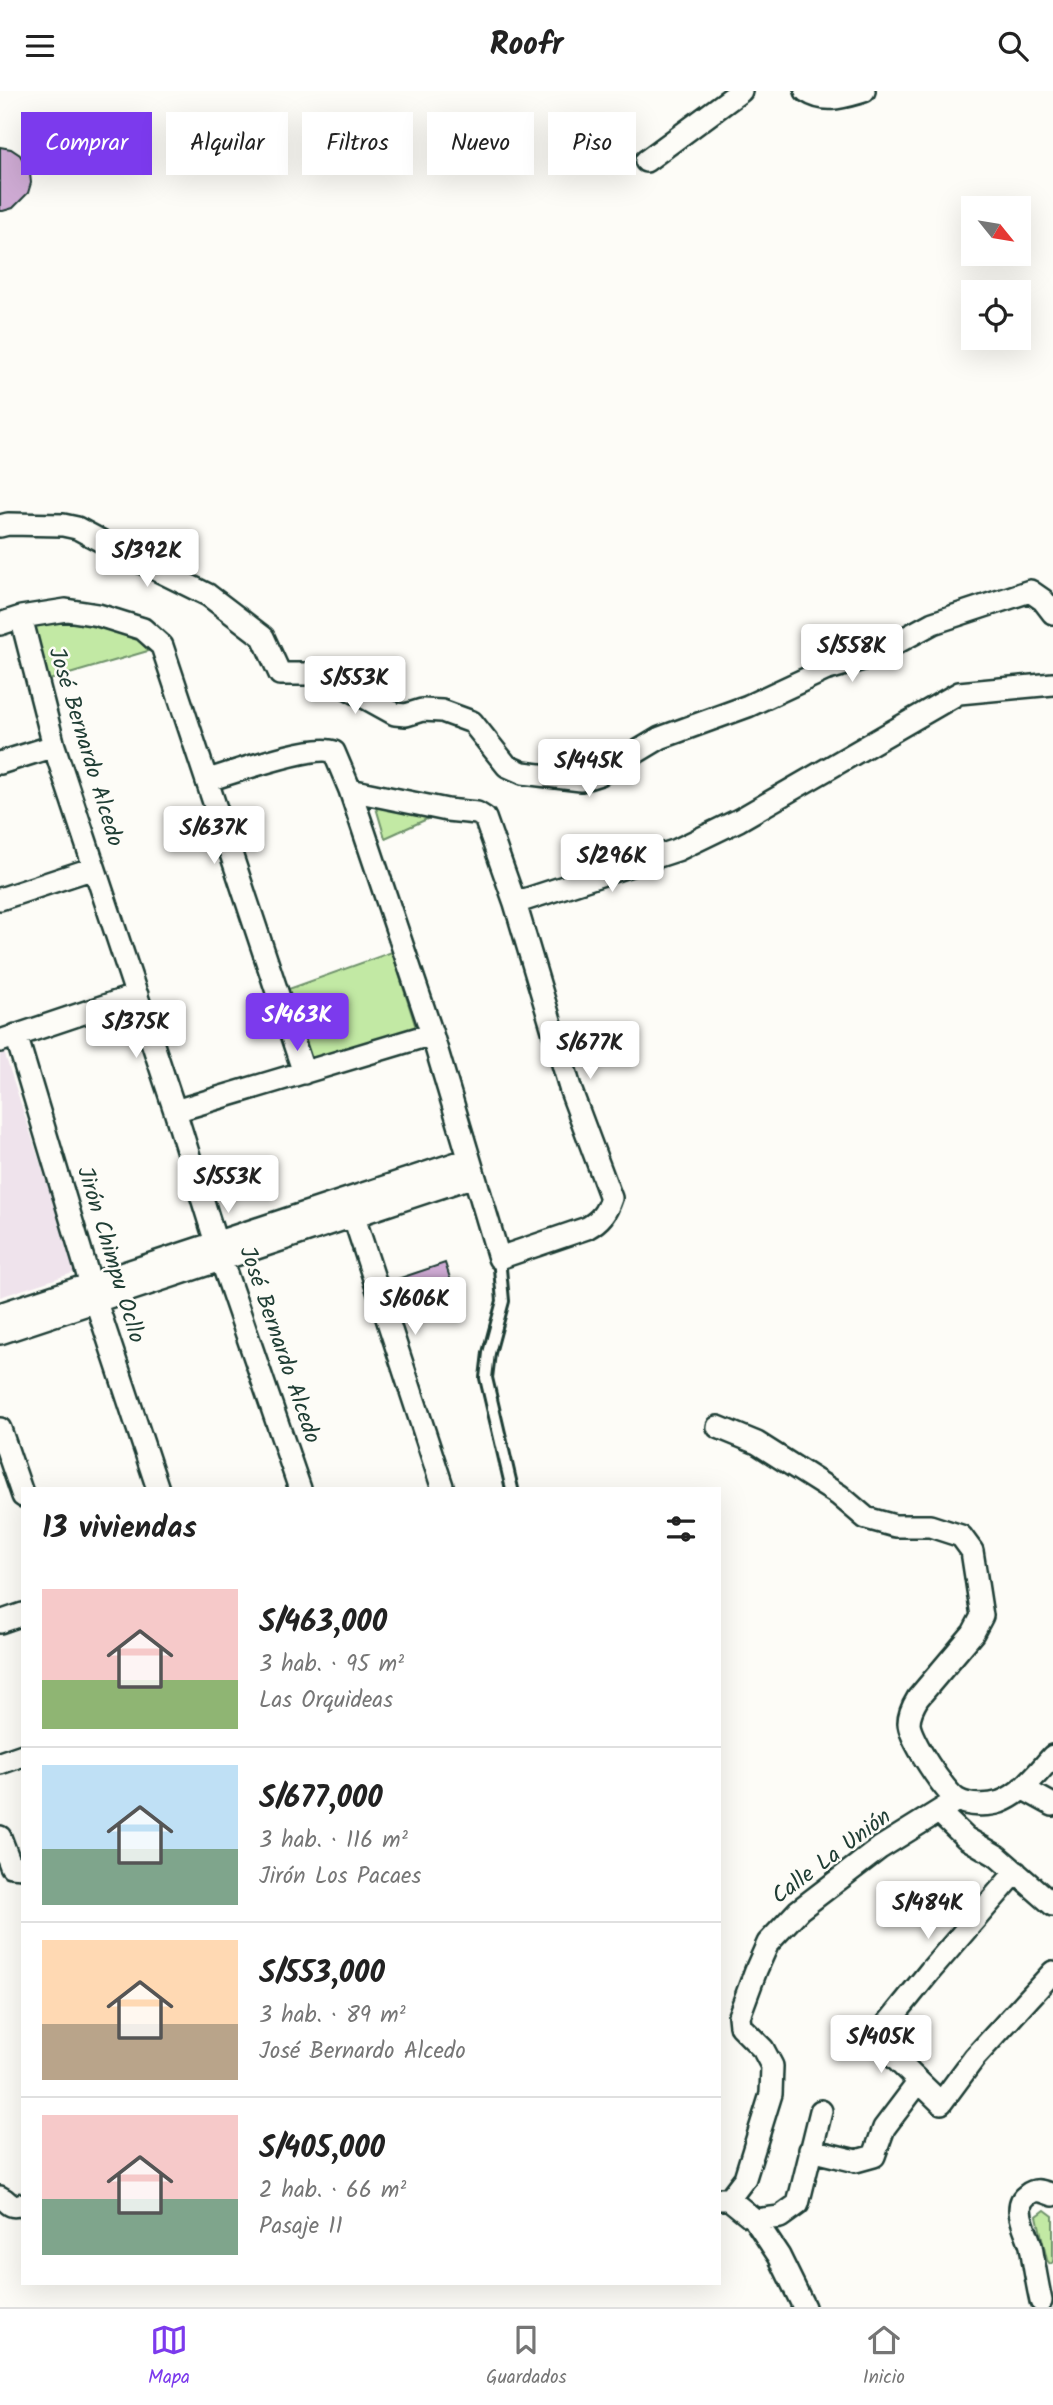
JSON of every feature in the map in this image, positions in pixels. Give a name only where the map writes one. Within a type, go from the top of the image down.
[{"type":"street","points":[[646,162],[741,91]]},
{"type":"street","points":[[806,91],[820,99],[864,91]]},
{"type":"street","points":[[0,526],[21,524],[77,528],[208,595],[263,637],[279,674],[310,674],[337,682],[395,714],[406,715],[422,710],[442,711],[472,722],[507,766],[523,773],[581,779],[600,773],[660,738],[748,706],[825,670],[879,653],[933,622],[1030,591],[1043,600],[1053,613]]},
{"type":"street","points":[[0,624],[21,617],[66,610],[90,613],[143,629],[162,646],[304,1073]]},
{"type":"street","name":"José Bernardo Alcedo","points":[[21,617],[54,746],[175,1111],[218,1250],[299,1487]]},
{"type":"street","points":[[515,903],[677,850],[739,820],[959,693],[1053,684]]},
{"type":"street","points":[[0,763],[54,746]]},
{"type":"street","points":[[208,780],[285,757],[323,749],[334,753],[350,790],[432,1034],[499,1258],[587,1228],[600,1221],[611,1198],[571,1091],[515,903],[485,818],[477,813],[447,810],[350,790]]},
{"type":"street","points":[[0,899],[94,868]]},
{"type":"street","points":[[8,1038],[136,995]]},
{"type":"street","points":[[175,1111],[432,1034]]},
{"type":"street","name":"Jirón Chimpu Ocllo","points":[[8,1038],[157,1487]]},
{"type":"street","points":[[0,1333],[93,1293],[472,1167]]},
{"type":"street","points":[[350,1207],[442,1487]]},
{"type":"street","points":[[0,1314],[93,1293]]},
{"type":"street","points":[[718,1427],[757,1444],[784,1460],[839,1495],[866,1518],[895,1526],[930,1526],[961,1536],[972,1551],[982,1616],[973,1633],[918,1698],[909,1724],[913,1738],[944,1786],[948,1806],[967,1838],[997,1856],[1053,1905]]},
{"type":"street","points":[[0,1429],[21,1490]]},
{"type":"street","points":[[0,1622],[21,1616]]},
{"type":"street","points":[[0,1763],[21,1756]]},
{"type":"street","points":[[948,1806],[1000,1802],[1022,1788],[1053,1756]]},
{"type":"street","points":[[1022,1788],[1053,1805]]},
{"type":"street","name":"Calle La Unión","points":[[804,2307],[779,2256],[755,2220],[724,2199],[745,2178],[771,2094],[772,2066],[763,2049],[740,2027],[739,2016],[768,1943],[799,1910],[880,1848],[948,1806]]},
{"type":"street","points":[[0,1837],[11,1866],[19,1867]]},
{"type":"street","points":[[1016,1872],[875,2039],[941,2103],[975,2057],[1053,1972]]},
{"type":"street","points":[[810,2150],[856,2161],[874,2156],[884,2128],[918,2083]]},
{"type":"street","points":[[755,2220],[780,2217],[798,2204],[821,2111]]},
{"type":"street","points":[[1044,2298],[1020,2206],[1023,2198],[1032,2192],[1041,2190],[1053,2195]]},
{"type":"street","points":[[0,2197],[6,2204],[21,2204]]},
{"type":"lane","points":[[499,1258],[503,1301],[489,1353],[486,1378],[512,1487]]},
{"type":"shaded area","points":[[4,1052],[76,1272],[0,1297],[0,1053]]},
{"type":"green space","points":[[85,617],[158,648],[49,680],[31,619]]},
{"type":"green space","points":[[372,794],[447,810],[385,838]]},
{"type":"green space","points":[[392,952],[418,1034],[309,1069],[283,991]]},
{"type":"green space","points":[[1045,2210],[1053,2216],[1053,2262],[1050,2264],[1037,2216]]},
{"type":"building","points":[[0,147],[11,149],[20,155],[21,175],[30,175],[31,183],[28,193],[13,208],[0,211]]},
{"type":"building","points":[[445,1263],[453,1287],[394,1307],[386,1283]]}]
